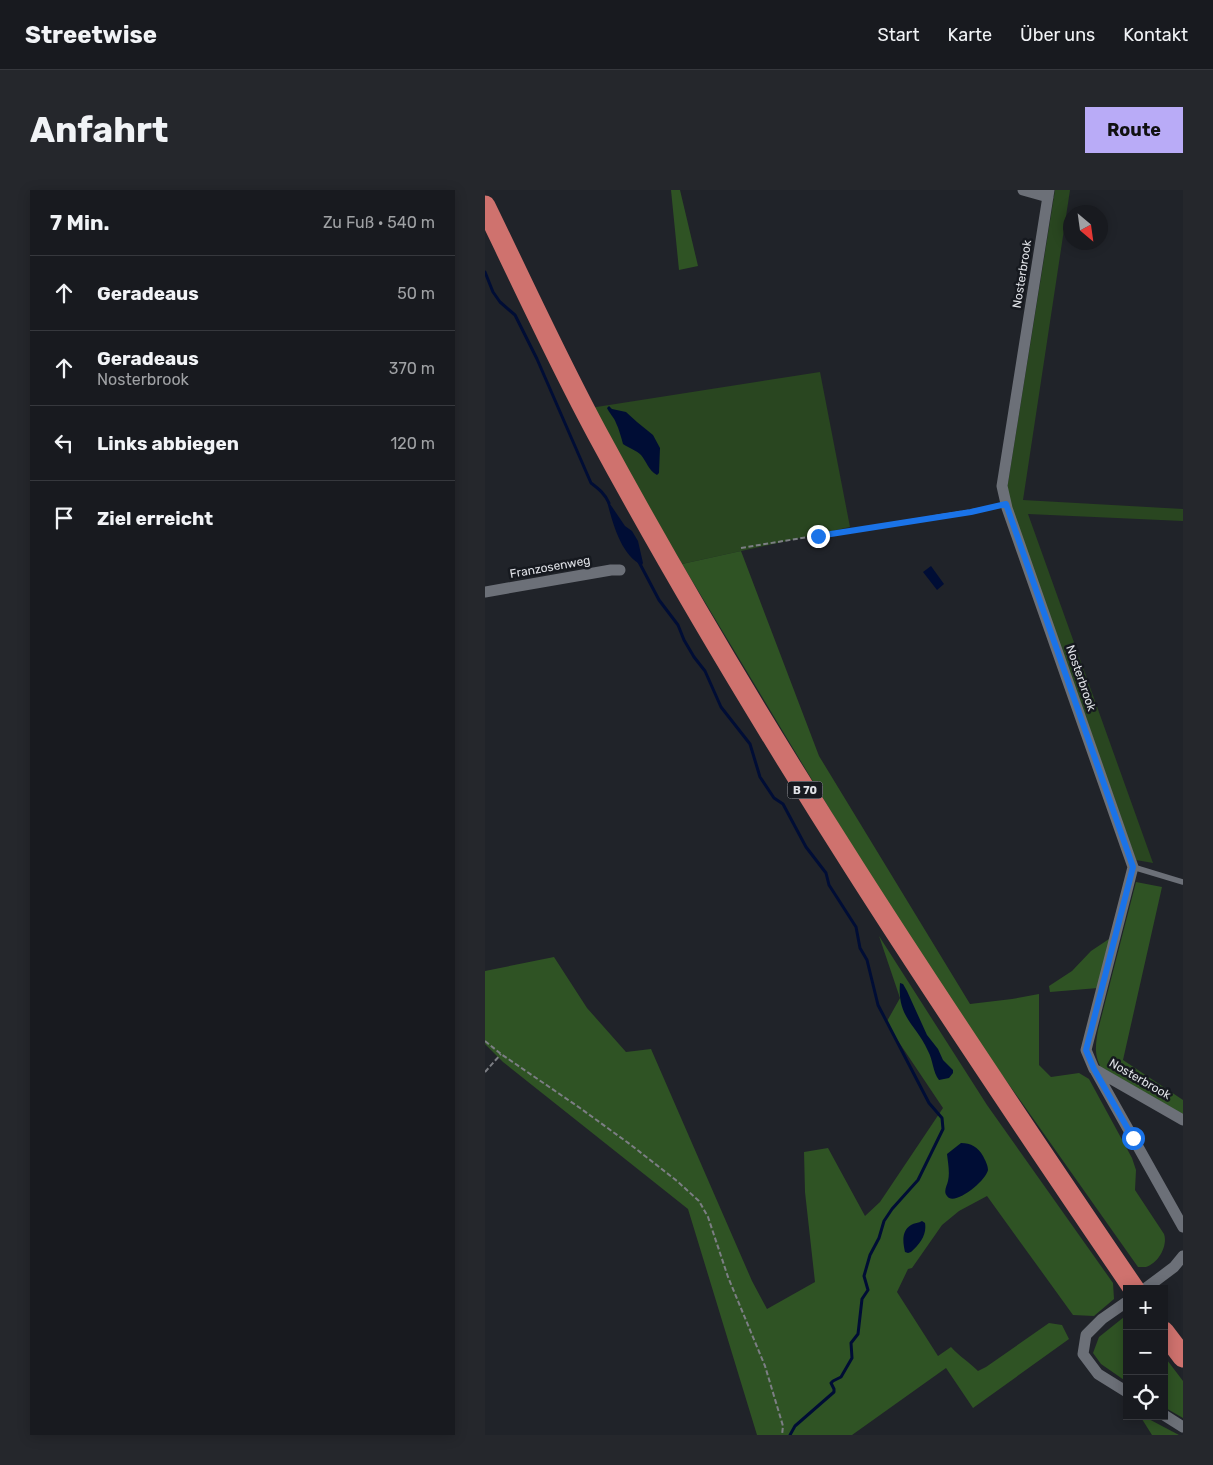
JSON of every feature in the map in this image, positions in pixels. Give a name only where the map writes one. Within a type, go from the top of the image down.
[{"type":"highway","name":"B 70","points":[[485,206],[551,343],[597,432],[669,562],[758,713],[860,879],[1123,1285]]},
{"type":"highway","points":[[1168,1337],[1183,1357]]},
{"type":"street","points":[[1023,190],[1048,194]]},
{"type":"street","name":"Nosterbrook","points":[[1048,194],[1002,486],[1006,504],[1133,867],[1086,1050],[1094,1069],[1183,1120]]},
{"type":"street","name":"Franzosenweg","points":[[485,592],[620,570]]},
{"type":"street","points":[[1094,1069],[1183,1227]]},
{"type":"street","points":[[1150,1285],[1174,1267],[1183,1256]]},
{"type":"street","points":[[1123,1302],[1086,1335],[1083,1354],[1098,1374],[1123,1390]]},
{"type":"street","points":[[1168,1418],[1183,1427]]},
{"type":"lane","points":[[1133,867],[1183,882]]},
{"type":"path","points":[[741,548],[971,512],[1006,504]]},
{"type":"path","points":[[485,1041],[677,1180],[699,1201],[708,1217],[728,1277],[765,1366],[783,1426],[782,1435]]},
{"type":"path","points":[[485,1072],[501,1054]]},
{"type":"green space","points":[[671,190],[680,190],[698,266],[679,270]]},
{"type":"green space","points":[[1055,190],[1070,190],[1068,205],[1063,205],[1063,236],[1023,500],[1183,509],[1183,521],[1028,514],[1153,863],[1136,860],[1012,508],[1007,489]]},
{"type":"green space","points":[[820,372],[850,527],[682,564],[590,408]]},
{"type":"green space","points":[[741,551],[819,756],[970,1004],[1039,994],[1039,1065],[1051,1077],[1079,1073],[1089,1079],[1132,1158],[1136,1170],[1135,1190],[1164,1234],[1165,1243],[1161,1253],[1151,1265],[1138,1267],[952,1005],[876,886],[682,564]]},
{"type":"green space","points":[[1136,882],[1162,887],[1123,1060],[1183,1100],[1183,1114],[1104,1073],[1097,1057],[1098,1030]]},
{"type":"green space","points":[[879,936],[987,1105],[1113,1283],[1114,1299],[1094,1316],[1073,1315],[987,1196],[959,1211],[942,1225],[912,1268],[908,1269],[897,1292],[938,1356],[951,1347],[978,1371],[1049,1323],[1062,1325],[1069,1339],[973,1408],[946,1368],[852,1435],[757,1435],[688,1209],[503,1062],[485,1044],[485,971],[554,957],[587,1008],[626,1052],[651,1049],[752,1281],[767,1309],[815,1282],[805,1192],[804,1152],[828,1148],[865,1216],[880,1202],[943,1108],[886,1023],[900,998]]},
{"type":"green space","points":[[1112,937],[1098,988],[1050,992],[1049,986],[1072,971],[1091,951]]},
{"type":"green space","points":[[1123,1318],[1123,1379],[1101,1364],[1093,1353],[1099,1337]]},
{"type":"green space","points":[[1168,1361],[1183,1381],[1183,1418],[1168,1409]]},
{"type":"green space","points":[[1143,1420],[1151,1420],[1179,1435],[1152,1435]]},
{"type":"water","points":[[609,406],[612,409],[626,412],[653,435],[660,448],[659,473],[657,475],[641,455],[623,444],[615,421],[607,408]]},
{"type":"water","points":[[606,498],[638,541],[642,565],[628,553],[618,536]]},
{"type":"water","points":[[931,566],[944,584],[937,590],[923,572]]},
{"type":"water","points":[[900,983],[903,984],[907,991],[927,1035],[938,1049],[943,1060],[953,1070],[949,1078],[939,1080],[937,1077],[928,1051],[904,1013],[901,1005]]},
{"type":"water","points":[[961,1143],[971,1145],[979,1150],[988,1170],[982,1180],[963,1196],[951,1198],[945,1192],[949,1175],[947,1154]]},
{"type":"water","points":[[922,1221],[925,1223],[925,1231],[922,1239],[911,1252],[905,1252],[903,1241],[906,1230],[911,1225]]},
{"type":"waterway","points":[[485,272],[493,292],[500,302],[515,315],[537,359],[591,483],[602,492],[609,503]]},
{"type":"waterway","points":[[639,562],[659,600],[678,625],[684,640],[705,671],[721,707],[750,744],[760,777],[774,798],[783,804],[806,847],[826,873],[829,885],[856,927],[860,948],[867,960],[878,1005],[929,1103],[942,1118],[943,1129],[918,1180],[892,1209],[884,1221],[879,1238],[870,1255],[864,1276],[868,1290],[862,1299],[858,1334],[851,1343],[852,1358],[841,1377],[831,1383],[834,1392],[795,1426],[790,1435]]},
{"type":"route","points":[[818,536],[971,512],[1006,504],[1133,867],[1086,1050],[1094,1069],[1133,1138]]}]
